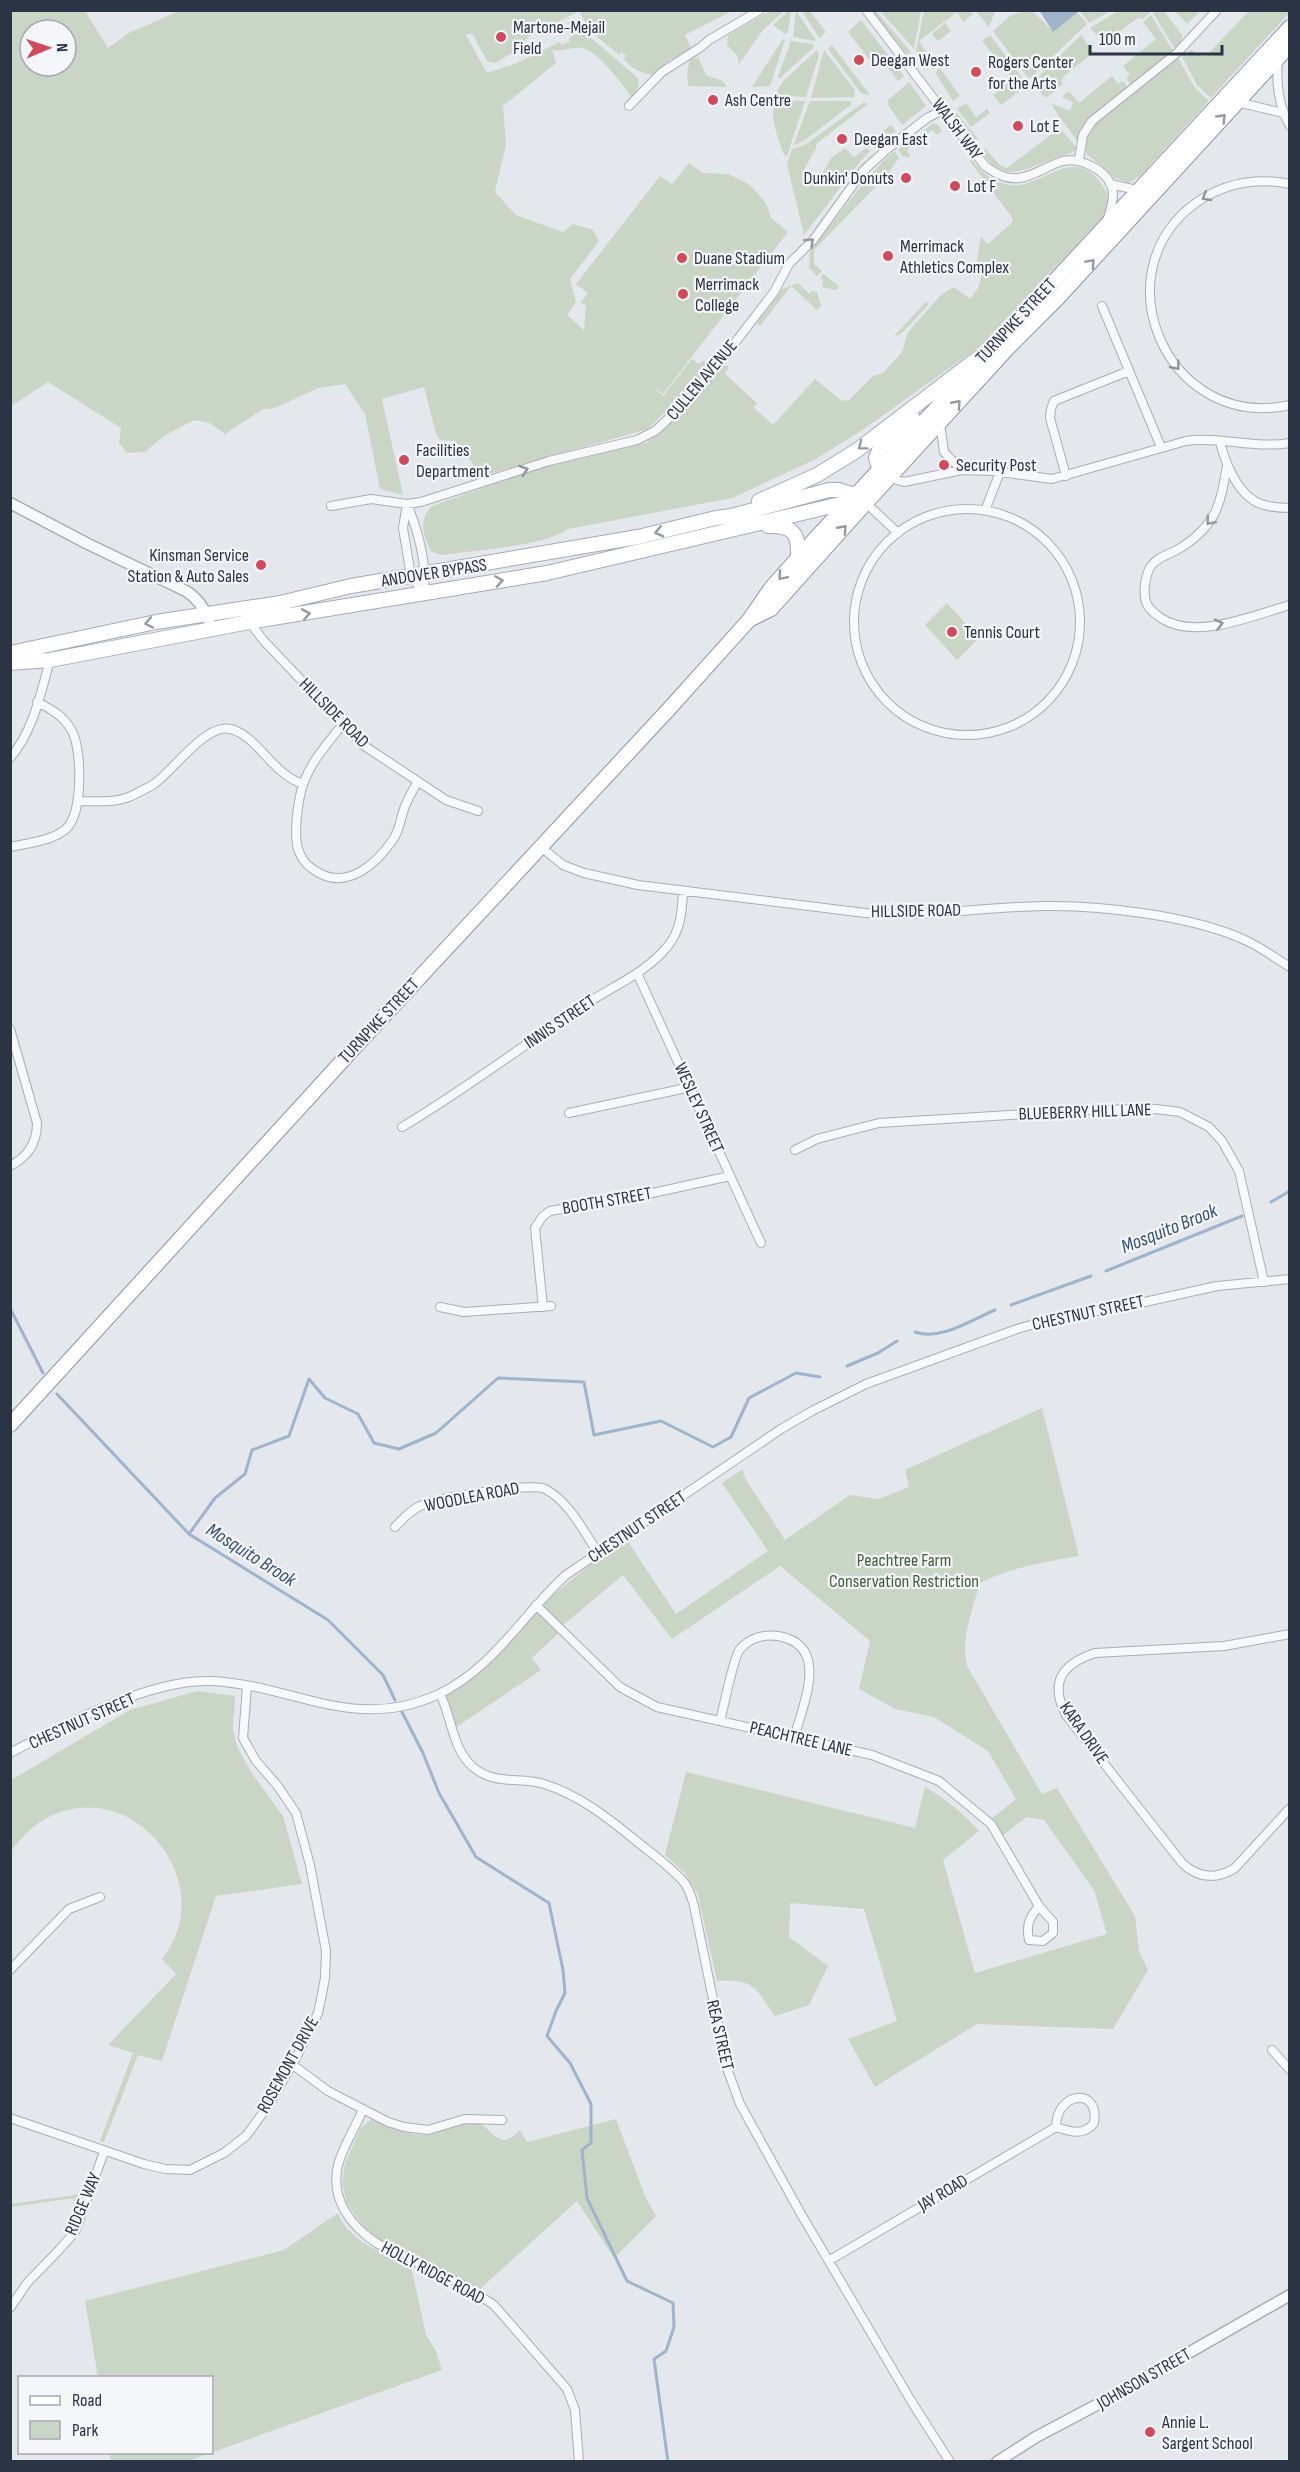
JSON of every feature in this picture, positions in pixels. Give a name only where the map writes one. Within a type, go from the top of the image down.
[{"type":"main road","name":"TURNPIKE STREET","points":[[884,473],[985,354],[1290,27]]},
{"type":"main road","name":"TURNPIKE STREET","points":[[10,1425],[749,620],[771,588],[798,557],[884,473],[940,423],[1290,45]]},
{"type":"main road","points":[[716,518],[818,475],[856,451],[970,363],[985,354]]},
{"type":"main road","points":[[884,473],[876,458],[880,448],[934,398],[943,386]]},
{"type":"main road","name":"ANDOVER BYPASS","points":[[10,652],[207,613],[638,537],[829,490],[838,490],[857,500]]},
{"type":"main road","name":"TURNPIKE STREET","points":[[749,620],[771,609],[857,500]]},
{"type":"main road","name":"ANDOVER BYPASS","points":[[10,663],[50,660],[249,622],[547,573],[857,500]]},
{"type":"main road","points":[[742,528],[778,526],[788,528],[798,540],[798,557]]},
{"type":"street","points":[[629,106],[662,72],[701,48],[709,40],[760,10]]},
{"type":"street","name":"WALSH WAY","points":[[866,10],[978,158],[995,174],[1019,178],[1064,161],[1079,160]]},
{"type":"street","points":[[1106,223],[1113,196],[1110,183],[1099,171],[1079,160],[1083,135],[1092,122],[1177,53],[1217,10]]},
{"type":"street","points":[[1278,57],[1278,92],[1283,113],[1290,126]]},
{"type":"street","points":[[1237,102],[1283,113]]},
{"type":"street","name":"CULLEN AVENUE","points":[[407,504],[474,486],[549,461],[637,440],[655,431],[681,407],[714,370],[774,292],[789,264],[814,239],[863,171],[927,118],[942,110]]},
{"type":"street","points":[[1290,184],[1262,181],[1236,184],[1211,194],[1195,204],[1180,218],[1165,239],[1154,265],[1150,291],[1153,318],[1162,346],[1175,366],[1191,383],[1204,392],[1233,404],[1264,408],[1290,405]]},
{"type":"street","points":[[1110,183],[1137,190]]},
{"type":"street","points":[[1101,306],[1161,447]]},
{"type":"street","points":[[1065,476],[1050,418],[1054,401],[1129,371]]},
{"type":"street","points":[[940,423],[944,452],[962,470]]},
{"type":"street","points":[[884,473],[904,483],[962,470],[1000,472],[1046,480],[1161,447],[1200,439],[1220,442],[1290,443]]},
{"type":"street","points":[[1220,442],[1227,466],[1239,486],[1257,502],[1290,508]]},
{"type":"street","points":[[1227,466],[1218,510],[1206,527],[1182,548],[1150,567],[1145,585],[1146,604],[1153,613],[1165,621],[1193,628],[1219,624],[1290,605]]},
{"type":"street","points":[[986,508],[1000,472]]},
{"type":"street","points":[[331,506],[371,499],[407,504]]},
{"type":"street","points":[[857,500],[898,533]]},
{"type":"street","points":[[10,503],[186,591],[195,597],[207,613],[212,629]]},
{"type":"street","points":[[407,504],[416,524],[426,574],[424,593]]},
{"type":"street","points":[[407,504],[403,528],[411,576],[424,593]]},
{"type":"street","points":[[967,507],[986,508],[1010,515],[1043,538],[1068,571],[1077,589],[1081,631],[1071,670],[1043,708],[1005,728],[984,734],[961,734],[921,724],[900,713],[882,699],[866,679],[854,639],[853,618],[856,597],[863,578],[886,544],[898,533],[921,518],[943,510],[967,507]]},
{"type":"street","name":"HILLSIDE ROAD","points":[[242,608],[249,622],[342,725],[363,745],[417,783],[446,800],[478,811]]},
{"type":"street","points":[[10,758],[22,742],[50,660]]},
{"type":"street","points":[[10,847],[57,835],[67,828],[74,817],[79,801],[75,737],[56,712],[37,702]]},
{"type":"street","points":[[342,725],[314,761],[303,784],[296,841],[299,854],[315,871],[335,879],[356,875],[383,852],[393,840],[400,826],[403,812],[417,783]]},
{"type":"street","points":[[79,801],[116,800],[138,793],[154,784],[218,728],[234,729],[287,778],[303,784]]},
{"type":"street","name":"HILLSIDE ROAD","points":[[541,847],[563,865],[584,873],[638,885],[886,915],[1044,906],[1119,910],[1222,931],[1248,941],[1290,967]]},
{"type":"street","name":"INNIS STREET","points":[[402,1127],[474,1083],[566,1017],[659,956],[674,939],[681,916],[683,891]]},
{"type":"street","name":"WESLEY STREET","points":[[637,972],[761,1243]]},
{"type":"street","points":[[10,1029],[37,1130],[33,1147],[17,1163],[10,1166]]},
{"type":"street","points":[[569,1113],[691,1087]]},
{"type":"street","name":"BLUEBERRY HILL LANE","points":[[795,1150],[817,1139],[879,1123],[1092,1110],[1156,1109],[1180,1112],[1209,1128],[1222,1141],[1239,1170],[1264,1282]]},
{"type":"street","name":"BOOTH STREET","points":[[440,1307],[464,1312],[547,1307],[535,1228],[543,1216],[550,1211],[730,1176]]},
{"type":"street","name":"CHESTNUT STREET","points":[[10,1753],[106,1706],[192,1682],[209,1681],[247,1686],[320,1704],[352,1709],[384,1708],[440,1694],[497,1652],[536,1605],[566,1575],[795,1421],[866,1384],[1037,1322],[1217,1286],[1290,1279]]},
{"type":"street","name":"WOODLEA ROAD","points":[[395,1527],[408,1513],[422,1505],[494,1491],[537,1486],[547,1490],[570,1512],[597,1553]]},
{"type":"street","name":"PEACHTREE LANE","points":[[536,1605],[620,1687],[657,1707],[872,1755],[939,1781],[991,1824],[1039,1906]]},
{"type":"street","name":"KARA DRIVE","points":[[1290,1634],[1224,1646],[1095,1653],[1077,1660],[1065,1670],[1058,1688],[1060,1704],[1066,1714],[1182,1863],[1193,1873],[1214,1876],[1235,1868],[1290,1808]]},
{"type":"street","points":[[720,1721],[739,1651],[752,1640],[769,1635],[787,1638],[804,1649],[809,1662],[810,1678],[794,1738]]},
{"type":"street","name":"ROSEMONT DRIVE","points":[[10,2118],[104,2152],[165,2169],[190,2170],[234,2147],[246,2136],[293,2065],[318,2013],[326,1978],[326,1951],[310,1865],[296,1813],[277,1785],[256,1761],[243,1738],[247,1686]]},
{"type":"street","name":"REA STREET","points":[[440,1694],[447,1707],[452,1730],[463,1754],[476,1769],[504,1780],[546,1785],[588,1805],[660,1860],[684,1882],[694,1906],[720,2039],[733,2086],[756,2135],[913,2404],[950,2462]]},
{"type":"street","points":[[10,1970],[69,1908],[100,1897]]},
{"type":"street","points":[[1272,2050],[1290,2070]]},
{"type":"street","points":[[293,2065],[328,2091],[388,2122],[416,2130],[428,2130],[465,2119],[502,2120]]},
{"type":"street","points":[[1079,2097],[1088,2099],[1093,2106],[1094,2123],[1089,2129],[1070,2132],[1056,2127],[1060,2109],[1069,2100],[1079,2097]]},
{"type":"street","name":"HOLLY RIDGE ROAD","points":[[363,2109],[338,2165],[338,2192],[347,2216],[366,2237],[463,2285],[494,2305],[567,2389],[575,2410],[579,2462]]},
{"type":"street","name":"JAY ROAD","points":[[830,2260],[1056,2127]]},
{"type":"street","name":"RIDGE WAY","points":[[10,2308],[27,2283],[75,2232],[104,2152]]},
{"type":"street","name":"JOHNSON STREET","points":[[997,2462],[1036,2437],[1106,2400],[1290,2295]]},
{"type":"green space","points":[[772,10],[784,11],[763,30],[739,64],[737,55],[727,45],[728,35]]},
{"type":"green space","points":[[924,10],[970,11],[973,14],[963,22],[957,12],[919,41],[929,56],[926,60],[916,51]]},
{"type":"green space","points":[[1120,10],[1150,12],[1143,19],[1138,18],[1104,43],[1090,28]]},
{"type":"green space","points":[[1250,10],[1289,11],[1289,13],[1211,98],[1197,85],[1181,55],[1192,50],[1205,57]]},
{"type":"green space","points":[[11,11],[85,11],[108,48],[129,33],[179,11],[579,11],[528,37],[521,48],[495,63],[487,61],[472,33],[466,35],[487,73],[515,64],[560,42],[562,45],[570,41],[569,38],[577,33],[572,23],[565,24],[577,19],[590,37],[638,78],[639,85],[632,98],[610,69],[588,50],[577,48],[552,50],[556,63],[503,106],[506,144],[495,192],[516,215],[563,232],[573,224],[593,230],[599,241],[570,279],[576,302],[567,315],[584,330],[586,306],[581,302],[588,293],[576,284],[660,176],[672,184],[689,163],[703,173],[728,174],[750,185],[766,203],[771,218],[788,232],[663,394],[653,387],[663,396],[692,359],[699,364],[704,360],[708,369],[648,429],[482,476],[455,441],[440,440],[436,434],[424,387],[382,399],[403,495],[380,489],[365,414],[345,384],[318,388],[275,408],[263,409],[225,434],[210,423],[194,420],[164,436],[145,452],[127,453],[119,443],[121,428],[48,382],[11,406]]},
{"type":"green space","points":[[579,11],[732,11],[685,35],[692,50],[669,60],[656,76],[634,68],[624,59],[626,56],[622,52],[619,55],[589,30]]},
{"type":"green space","points":[[788,11],[791,11],[788,32],[785,34],[773,25]]},
{"type":"green space","points":[[796,11],[816,40],[815,41],[793,37]]},
{"type":"green space","points":[[802,11],[810,11],[826,32],[819,38]]},
{"type":"green space","points":[[872,11],[876,11],[910,51],[910,55],[904,51]]},
{"type":"green space","points":[[880,11],[921,11],[914,49]]},
{"type":"green space","points":[[976,11],[995,11],[989,27]]},
{"type":"green space","points":[[1080,11],[1110,11],[1089,23]]},
{"type":"green space","points":[[1164,11],[1182,35],[1181,43],[1175,49],[1153,13]]},
{"type":"green space","points":[[1175,11],[1200,11],[1187,24]]},
{"type":"green space","points":[[1022,12],[1033,12],[1053,31],[1077,12],[1087,24],[1029,79],[993,31],[1010,16]]},
{"type":"green space","points":[[1151,15],[1173,51],[1131,85],[1126,78],[1130,75],[1123,66],[1156,39],[1143,22]]},
{"type":"green space","points":[[861,20],[904,76],[898,81],[880,57],[872,63],[848,32]]},
{"type":"green space","points":[[945,23],[951,31],[938,41],[932,34]]},
{"type":"green space","points":[[990,35],[1026,83],[1025,87],[1001,105],[993,95],[1011,81],[1009,78],[1011,76],[982,41]]},
{"type":"green space","points":[[1081,35],[1093,53],[1064,76],[1061,81],[1063,84],[1046,98],[1033,85],[1034,81]]},
{"type":"green space","points":[[783,39],[785,40],[770,86],[752,87]]},
{"type":"green space","points":[[791,41],[812,44],[814,47],[779,79],[778,76]]},
{"type":"green space","points":[[832,45],[870,95],[861,93],[828,49]]},
{"type":"green space","points":[[817,50],[819,55],[806,97],[779,96],[777,91],[783,81]]},
{"type":"green space","points":[[824,50],[855,90],[854,97],[811,98]]},
{"type":"green space","points":[[698,57],[706,75],[723,81],[727,87],[688,86],[687,74],[690,59]]},
{"type":"green space","points":[[1178,58],[1195,88],[1209,101],[1140,176],[1128,183],[1113,177],[1087,155],[1085,146],[1089,134],[1096,123]]},
{"type":"green space","points":[[940,68],[960,96],[953,101],[935,72]]},
{"type":"green space","points":[[1112,76],[1118,84],[1123,81],[1128,88],[1092,118],[1077,141],[1052,106],[1053,104],[1070,111],[1073,102],[1062,97],[1069,91],[1079,103]]},
{"type":"green space","points":[[909,82],[926,106],[902,125],[888,105],[888,100]]},
{"type":"green space","points":[[777,100],[805,101],[787,156],[784,155],[774,120],[774,106]]},
{"type":"green space","points":[[810,101],[850,101],[852,104],[805,140],[793,146]]},
{"type":"green space","points":[[864,102],[868,104],[816,144],[804,170],[819,180],[831,158],[845,148],[854,157],[866,148],[870,151],[804,235],[787,164],[792,149],[805,145]]},
{"type":"green space","points":[[966,103],[976,117],[987,109],[990,113],[971,127],[957,109]]},
{"type":"green space","points":[[957,113],[979,140],[971,139],[953,115]]},
{"type":"green space","points":[[933,123],[938,125],[942,131],[937,135],[932,130],[907,150],[910,157],[902,156],[898,149],[909,144]]},
{"type":"green space","points":[[891,125],[896,131],[875,148],[867,142]]},
{"type":"green space","points":[[1060,128],[1076,147],[1075,151],[1024,170],[1015,172],[999,169],[983,154],[985,148],[1000,165],[1007,168]]},
{"type":"green space","points":[[895,151],[899,158],[886,176],[814,250],[814,264],[822,271],[817,276],[809,268],[810,251],[857,191]]},
{"type":"green space","points":[[873,156],[863,165],[806,241],[862,164]]},
{"type":"green space","points":[[969,160],[972,160],[993,180],[1010,185],[1034,181],[1056,171],[1078,167],[1089,171],[1099,181],[1109,197],[1109,210],[982,345],[861,431],[814,460],[732,498],[568,529],[557,535],[526,544],[441,555],[432,552],[426,540],[423,523],[432,506],[543,466],[602,450],[646,443],[679,416],[724,365],[729,367],[725,374],[757,403],[753,407],[774,424],[815,379],[842,401],[849,400],[873,376],[883,373],[902,352],[908,332],[942,294],[954,287],[970,299],[978,288],[983,271],[976,266],[981,237],[988,244],[1013,222],[1011,216]]},
{"type":"green space","points":[[823,274],[839,286],[836,290],[822,287],[823,280],[820,277]]},
{"type":"green space","points":[[798,283],[809,294],[812,291],[817,292],[821,306],[817,310],[791,286],[760,326],[757,323],[782,289]]},
{"type":"green space","points":[[926,302],[929,304],[901,334],[894,336]]},
{"type":"green space","name":"Tennis Court","points":[[947,603],[979,638],[957,660],[925,625]]},
{"type":"green space","name":"Peachtree Farm Conservation Restriction","points":[[1042,1408],[1079,1556],[1016,1569],[980,1583],[966,1635],[965,1656],[967,1666],[1042,1794],[1057,1788],[1135,1916],[1139,1951],[1148,1970],[1113,2029],[977,2024],[875,2087],[848,2039],[897,2021],[864,1909],[790,1903],[789,1937],[828,1966],[809,2005],[775,2016],[753,1987],[740,1982],[717,1981],[698,1895],[686,1874],[665,1855],[686,1772],[915,1828],[925,1787],[940,1796],[979,1831],[943,1860],[975,1973],[1107,1934],[1094,1890],[1044,1820],[1027,1817],[1002,1836],[990,1820],[1016,1799],[988,1751],[934,1717],[895,1709],[859,1689],[870,1641],[780,1566],[672,1639],[623,1575],[562,1626],[540,1605],[626,1539],[676,1614],[768,1551],[722,1483],[743,1469],[745,1478],[785,1540],[850,1495],[879,1499],[909,1487],[905,1470]]},
{"type":"green space","points":[[536,1605],[562,1630],[532,1658],[541,1670],[452,1730],[440,1694],[466,1677]]},
{"type":"green space","points":[[197,1691],[235,1696],[233,1729],[237,1746],[251,1772],[283,1816],[302,1884],[216,1896],[162,2061],[138,2055],[104,2142],[100,2141],[133,2053],[108,2045],[176,1974],[162,1959],[178,1928],[181,1897],[174,1867],[157,1841],[133,1821],[104,1809],[73,1809],[40,1822],[11,1851],[11,1780],[130,1710]]},
{"type":"green space","points":[[616,2119],[645,2196],[656,2216],[614,2258],[577,2201],[480,2289],[380,2240],[364,2227],[347,2204],[342,2183],[345,2163],[361,2128],[370,2120],[409,2133],[423,2135],[471,2122],[482,2125],[501,2139],[512,2137],[520,2130],[527,2142]]},
{"type":"green space","points":[[83,2194],[75,2217],[74,2198],[11,2207],[11,2204]]},
{"type":"green space","points":[[338,2213],[350,2232],[359,2240],[411,2266],[426,2335],[436,2351],[442,2370],[213,2452],[213,2376],[98,2376],[85,2301],[284,2250]]},
{"type":"green space","points":[[110,2454],[208,2454],[188,2461],[111,2461]]},
{"type":"water","points":[[1039,10],[1079,10],[1079,11],[1053,32]]},
{"type":"waterway","name":"Mosquito Brook","points":[[1271,1202],[1290,1191]]},
{"type":"waterway","name":"Mosquito Brook","points":[[1106,1271],[1242,1216]]},
{"type":"waterway","name":"Mosquito Brook","points":[[1011,1305],[1091,1276]]},
{"type":"waterway","points":[[10,1308],[43,1373]]},
{"type":"waterway","name":"Mosquito Brook","points":[[915,1332],[925,1334],[945,1332],[995,1310]]},
{"type":"waterway","name":"Mosquito Brook","points":[[847,1366],[878,1353],[897,1341]]},
{"type":"waterway","name":"Mosquito Brook","points":[[189,1534],[215,1498],[245,1474],[252,1450],[289,1436],[309,1379],[325,1398],[358,1414],[374,1443],[399,1449],[436,1433],[498,1378],[584,1382],[594,1435],[661,1421],[713,1447],[731,1437],[749,1398],[796,1373],[820,1377]]},
{"type":"waterway","name":"Mosquito Brook","points":[[57,1394],[189,1534],[328,1620],[383,1675],[395,1700]]},
{"type":"waterway","name":"Mosquito Brook","points":[[402,1712],[423,1753],[439,1793],[476,1857],[549,1903],[563,1970],[565,1993],[547,2036],[570,2063],[591,2104],[591,2143],[582,2150],[587,2198],[627,2281],[673,2303],[674,2327],[666,2351],[654,2359],[668,2462]]},
{"type":"place","name":"Martone-Mejail Field","points":[[501,37]]},
{"type":"place","name":"Deegan West","points":[[859,60]]},
{"type":"place","name":"Rogers Center for the Arts","points":[[976,72]]},
{"type":"place","name":"Ash Centre","points":[[713,100]]},
{"type":"place","name":"Lot E","points":[[1018,126]]},
{"type":"place","name":"Deegan East","points":[[842,139]]},
{"type":"place","name":"Dunkin' Donuts","points":[[906,178]]},
{"type":"place","name":"Lot F","points":[[955,186]]},
{"type":"place","name":"Merrimack Athletics Complex","points":[[888,256]]},
{"type":"place","name":"Duane Stadium","points":[[682,258]]},
{"type":"place","name":"Merrimack College","points":[[683,294]]},
{"type":"place","name":"Facilities Department","points":[[404,460]]},
{"type":"place","name":"Security Post","points":[[944,465]]},
{"type":"place","name":"Kinsman Service Station & Auto Sales","points":[[261,565]]},
{"type":"place","name":"Tennis Court","points":[[952,632]]},
{"type":"place","name":"Annie L. Sargent School","points":[[1150,2432]]}]
